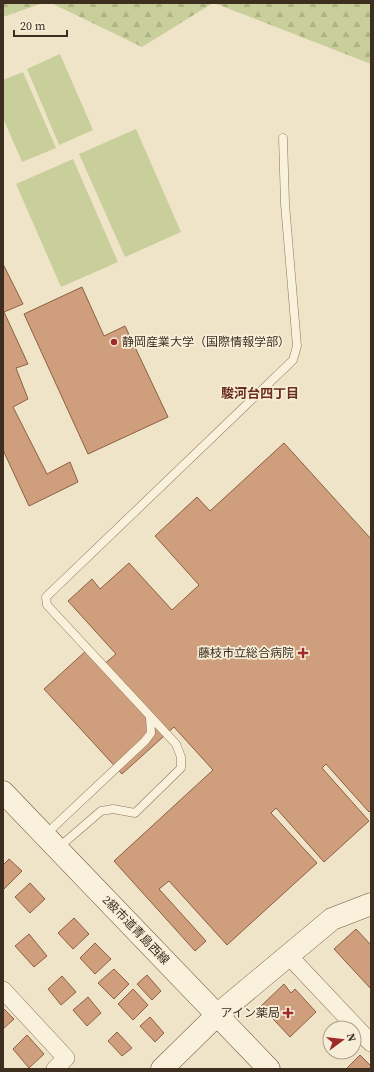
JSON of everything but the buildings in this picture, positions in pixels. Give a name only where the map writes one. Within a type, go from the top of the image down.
[{"type":"street","name":"2級市道青島西線","points":[[3,792],[269,1069]]},
{"type":"street","points":[[162,1069],[217,1015],[332,919],[371,904]]},
{"type":"street","points":[[288,955],[371,1043]]},
{"type":"street","points":[[3,990],[66,1058],[55,1069]]},
{"type":"lane","points":[[51,842],[101,811],[113,809],[135,813],[181,768],[181,757],[176,744],[47,606],[46,597],[293,360],[297,346],[284,204],[284,138]]},
{"type":"lane","points":[[51,842],[145,741],[151,733],[150,717]]},
{"type":"green space","points":[[3,3],[43,3],[3,17]]},
{"type":"green space","points":[[51,3],[213,3],[142,47]]},
{"type":"green space","points":[[214,3],[371,3],[371,64]]},
{"type":"green space","points":[[60,54],[93,130],[59,145],[27,69]]},
{"type":"green space","points":[[23,72],[56,148],[22,162],[3,118],[3,80]]},
{"type":"green space","points":[[136,129],[181,232],[125,257],[79,154]]},
{"type":"green space","points":[[73,159],[118,262],[61,287],[16,184]]},
{"type":"place","name":"静岡産業大学（国際情報学部）","points":[[114,342]]},
{"type":"place","name":"藤枝市立総合病院","points":[[303,653]]},
{"type":"place","name":"アイン薬局","points":[[288,1013]]},
{"type":"district","name":"駿河台四丁目","points":[[260,393]]}]
